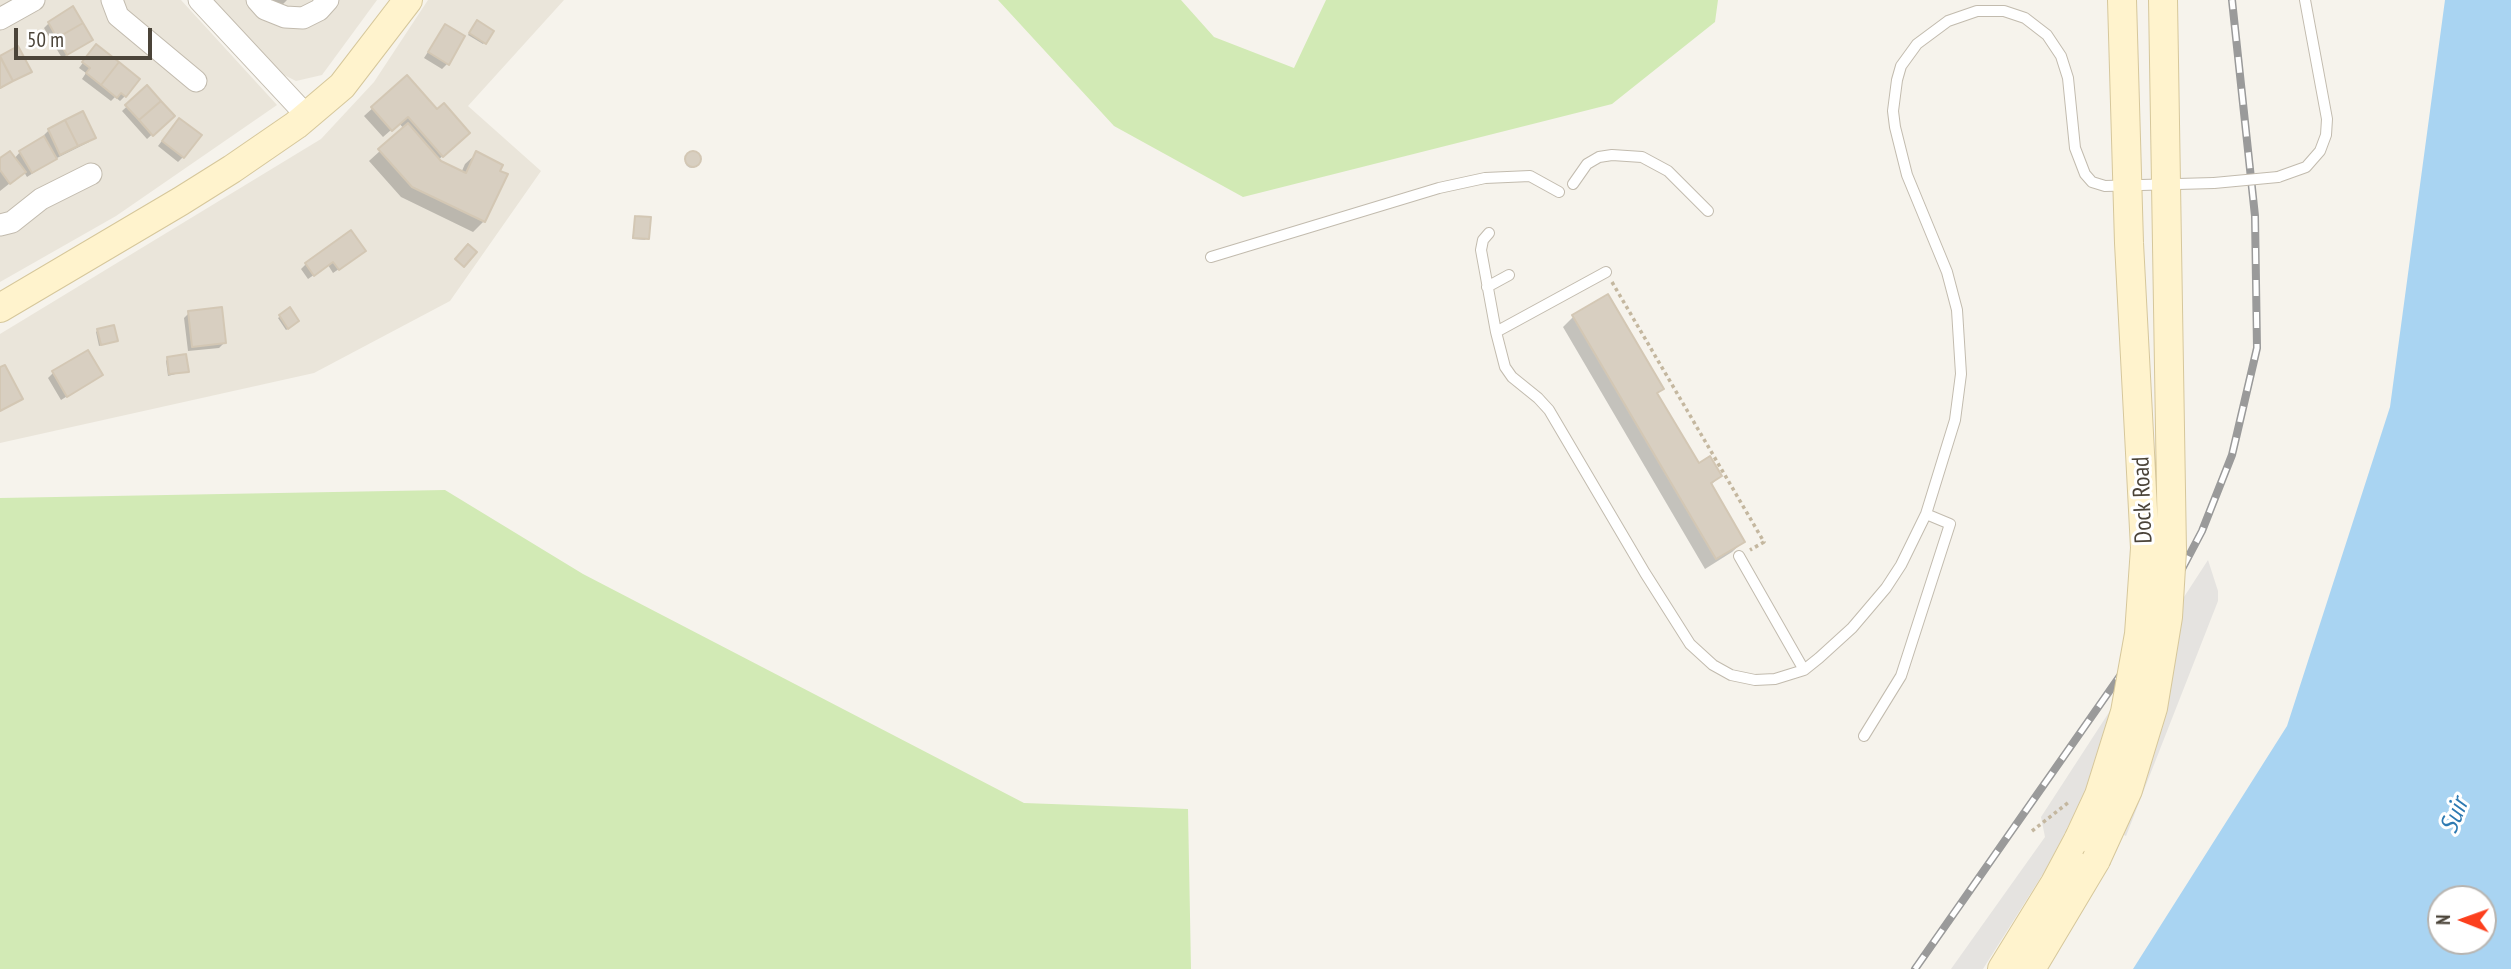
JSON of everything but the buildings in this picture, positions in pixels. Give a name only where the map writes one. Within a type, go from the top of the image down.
[{"type":"main road","points":[[0,307],[128,234],[232,169],[307,116],[342,86],[408,0]]},
{"type":"main road","name":"Dock Road","points":[[2031,969],[2096,860],[2128,790],[2152,708],[2168,617],[2142,458],[2134,337],[2122,0]]},
{"type":"main road","name":"Dock Road","points":[[2001,969],[2039,910],[2079,838],[2099,795],[2125,712],[2158,550],[2165,183],[2163,0]]},
{"type":"street","points":[[0,19],[34,0]]},
{"type":"street","points":[[112,0],[118,16],[196,81]]},
{"type":"street","points":[[199,0],[307,116]]},
{"type":"street","points":[[257,0],[265,9],[285,17],[303,18],[319,10],[328,0]]},
{"type":"street","points":[[0,225],[12,222],[41,199],[91,174]]},
{"type":"lane","points":[[1489,233],[1483,240],[1481,250],[1496,332],[1508,373],[1549,410],[1670,614],[1697,652],[1722,671],[1748,680],[1775,679],[1804,670],[1836,644],[1870,608],[1901,565],[1926,514],[1955,420],[1961,351],[1953,290],[1907,176],[1895,127],[1897,80],[1908,54],[1938,27],[1961,15],[2004,10],[2025,18],[2042,30],[2056,46],[2066,69],[2075,148],[2085,174],[2096,184],[2214,183],[2278,177],[2306,167],[2320,151],[2326,135],[2327,119],[2305,0]]},
{"type":"lane","points":[[1573,184],[1587,164],[1599,158],[1612,155],[1643,157],[1668,171],[1708,211]]},
{"type":"lane","points":[[1211,257],[1439,188],[1485,178],[1530,176],[1559,192]]},
{"type":"lane","points":[[1496,332],[1606,272]]},
{"type":"lane","points":[[1488,287],[1509,275]]},
{"type":"lane","points":[[1864,736],[1901,676],[1950,524],[1926,514]]},
{"type":"lane","points":[[1739,556],[1804,670]]},
{"type":"path","points":[[1606,272],[1765,542],[1739,556]]},
{"type":"path","points":[[2032,831],[2074,798]]},
{"type":"shaded area","points":[[0,0],[181,0],[277,105],[116,216],[0,282]]},
{"type":"shaded area","points":[[214,0],[377,0],[322,75],[296,81],[282,74]]},
{"type":"shaded area","points":[[428,0],[564,0],[468,106],[541,171],[450,301],[314,373],[0,443],[0,334],[321,139],[374,82]]},
{"type":"shaded area","points":[[2208,560],[2218,591],[2218,601],[2126,836],[2075,813],[2046,869],[1983,969],[1951,969],[2045,837],[2041,817]]},
{"type":"green space","points":[[998,0],[1181,0],[1214,37],[1294,68],[1326,0],[1718,0],[1715,22],[1612,104],[1243,197],[1114,126]]},
{"type":"green space","points":[[445,490],[583,574],[1024,803],[1188,809],[1191,969],[0,969],[0,498]]},
{"type":"water","name":"Suir","points":[[2445,0],[2511,0],[2511,969],[2133,969],[2287,726],[2390,407]]},
{"type":"railway","points":[[1915,969],[2143,643],[2202,531],[2232,455],[2257,348],[2255,216],[2232,0]]}]
